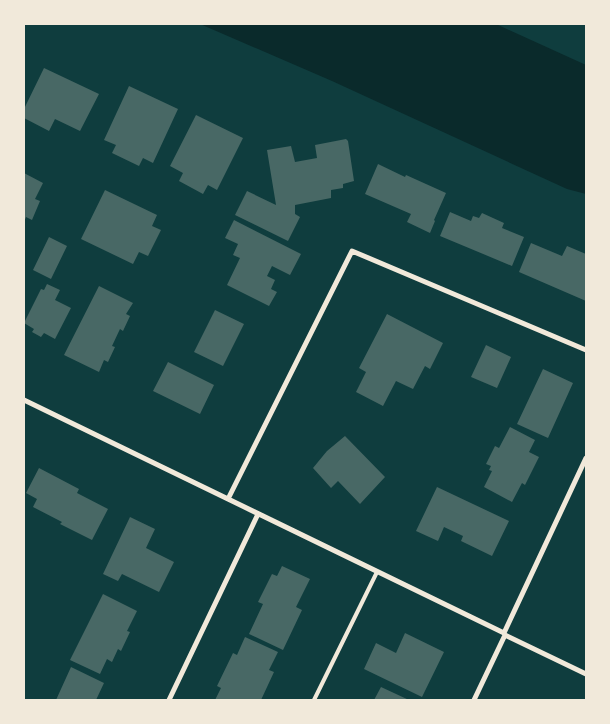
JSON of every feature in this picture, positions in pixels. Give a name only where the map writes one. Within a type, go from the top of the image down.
[{"type":"street","points":[[228,500],[352,252],[586,350]]},
{"type":"street","points":[[24,400],[586,674]]},
{"type":"street","points":[[474,700],[586,458]]},
{"type":"street","points":[[169,700],[258,514]]},
{"type":"lane","points":[[314,700],[377,572]]},
{"type":"water","points":[[200,24],[496,24],[586,65],[586,194],[567,189],[332,81]]},
{"type":"building","points":[[44,68],[99,94],[80,131],[55,119],[49,131],[24,118],[24,109]]},
{"type":"building","points":[[129,86],[178,109],[153,163],[143,158],[139,166],[112,153],[116,145],[104,140]]},
{"type":"building","points":[[196,115],[243,138],[217,190],[208,185],[203,194],[179,181],[183,173],[170,166]]},
{"type":"building","points":[[346,139],[348,141],[354,181],[343,184],[343,188],[331,190],[331,198],[295,205],[295,214],[300,217],[288,241],[235,215],[247,191],[276,205],[267,150],[291,146],[295,162],[317,158],[315,145]]},
{"type":"building","points":[[378,164],[446,193],[430,233],[407,222],[411,214],[365,194]]},
{"type":"building","points":[[24,173],[43,183],[35,199],[40,201],[32,220],[26,217],[24,222]]},
{"type":"building","points":[[105,190],[157,215],[152,226],[161,230],[148,256],[139,252],[133,264],[81,239]]},
{"type":"building","points":[[450,212],[471,221],[473,216],[479,218],[482,213],[504,223],[502,228],[524,237],[512,266],[440,236]]},
{"type":"building","points":[[234,220],[301,254],[290,275],[272,266],[267,276],[275,280],[271,289],[277,292],[269,306],[227,285],[240,258],[233,255],[238,244],[225,238]]},
{"type":"building","points":[[49,237],[67,246],[51,279],[33,270]]},
{"type":"building","points":[[531,243],[562,256],[567,246],[586,254],[586,301],[519,272]]},
{"type":"building","points":[[47,284],[60,290],[55,300],[71,308],[55,339],[44,333],[41,337],[32,332],[34,329],[24,323],[41,289],[44,290]]},
{"type":"building","points":[[99,286],[133,303],[126,314],[130,316],[123,331],[120,329],[112,346],[115,347],[108,362],[104,360],[99,372],[64,355]]},
{"type":"building","points":[[215,310],[244,324],[223,366],[194,352]]},
{"type":"building","points":[[387,314],[443,343],[430,369],[425,366],[413,389],[396,381],[383,406],[356,392],[366,372],[359,368]]},
{"type":"building","points":[[486,345],[511,357],[497,388],[471,377]]},
{"type":"building","points":[[168,362],[214,385],[200,414],[153,391]]},
{"type":"building","points":[[543,369],[573,383],[548,438],[517,424]]},
{"type":"building","points":[[510,427],[535,440],[529,452],[539,457],[525,485],[522,483],[512,502],[484,487],[492,471],[489,470],[491,466],[486,464],[495,446],[499,448]]},
{"type":"building","points":[[345,436],[385,477],[360,504],[338,481],[331,488],[313,468],[327,451]]},
{"type":"building","points":[[39,468],[79,489],[77,493],[108,509],[92,540],[60,524],[62,522],[33,507],[37,499],[26,493]]},
{"type":"building","points":[[437,487],[509,521],[492,556],[461,541],[463,536],[444,527],[438,541],[416,531]]},
{"type":"building","points":[[130,517],[155,529],[146,548],[174,562],[159,592],[122,574],[118,581],[103,574]]},
{"type":"building","points":[[282,566],[310,579],[296,607],[302,610],[283,650],[249,634],[263,604],[258,602],[272,574],[277,576]]},
{"type":"building","points":[[103,594],[137,611],[127,631],[130,632],[121,651],[118,649],[112,662],[107,659],[100,674],[70,660]]},
{"type":"building","points":[[405,633],[444,652],[422,697],[364,669],[376,643],[396,653]]},
{"type":"building","points":[[245,637],[278,652],[269,670],[274,672],[261,700],[215,700],[221,688],[217,686],[233,653],[237,655]]},
{"type":"building","points":[[71,667],[104,683],[96,700],[56,700]]},
{"type":"building","points":[[381,687],[409,700],[374,700]]}]
